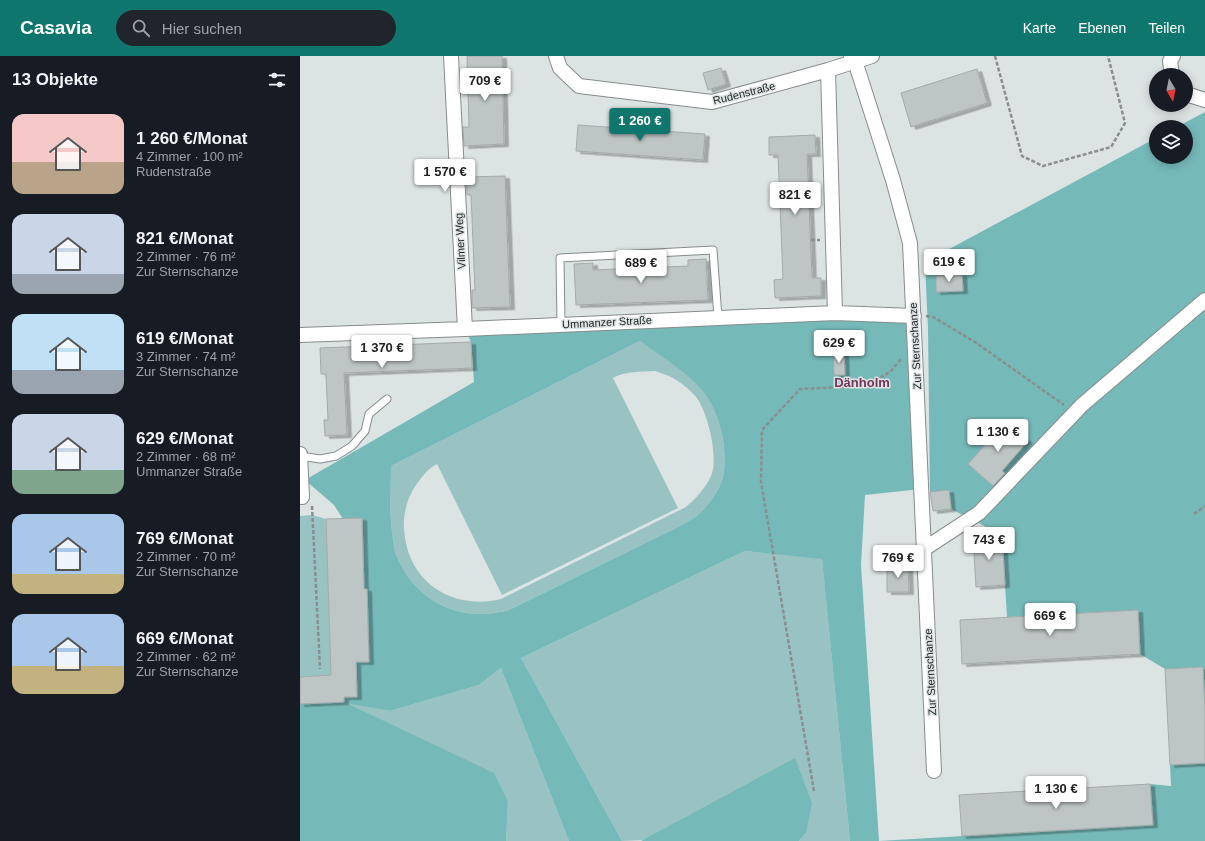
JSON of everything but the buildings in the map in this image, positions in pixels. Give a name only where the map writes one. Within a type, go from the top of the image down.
[{"type":"street","name":"Vilmer Weg","points":[[451,56],[465,329]]},
{"type":"street","name":"Rudenstraße","points":[[556,56],[560,68],[579,86],[712,102],[828,70],[853,59],[872,56]]},
{"type":"street","points":[[1171,68],[1170,61],[1173,56]]},
{"type":"street","name":"Zur Sternschanze","points":[[853,59],[893,180],[910,243],[934,771]]},
{"type":"street","points":[[828,70],[835,313]]},
{"type":"street","points":[[1193,96],[1205,100]]},
{"type":"street","points":[[924,549],[979,513],[1074,412],[1205,300]]},
{"type":"street","name":"Ummanzer Straße","points":[[300,335],[835,313],[914,316]]},
{"type":"street","points":[[300,455],[302,497]]},
{"type":"lane","points":[[561,324],[560,258],[714,250],[718,317]]},
{"type":"lane","points":[[300,455],[320,459],[336,456],[352,446],[365,432],[369,414],[387,399]]},
{"type":"path","points":[[995,56],[1022,156],[1043,166],[1111,147],[1125,123],[1108,56]]},
{"type":"path","points":[[914,316],[933,317],[975,342],[1074,412]]},
{"type":"path","points":[[814,791],[762,482],[762,430],[800,389],[866,386],[890,372],[915,342]]},
{"type":"path","points":[[302,497],[312,503],[320,669]]},
{"type":"path","points":[[1194,514],[1205,506]]},
{"type":"shaded area","points":[[1205,112],[1205,713],[1203,667],[1165,669],[1140,654],[1138,610],[1007,617],[1002,535],[951,509],[948,490],[930,492],[928,330],[925,262],[1149,142],[1149,164],[1193,164],[1193,120],[1190,120]]},
{"type":"shaded area","points":[[914,316],[921,489],[865,495],[861,565],[879,841],[850,841],[822,559],[745,551],[521,658],[622,841],[569,841],[501,668],[479,685],[390,711],[346,703],[494,773],[508,802],[506,841],[300,841],[300,704],[343,702],[344,697],[357,697],[356,662],[369,661],[367,589],[364,589],[362,518],[343,519],[334,505],[305,480],[474,382],[471,342],[465,329]],"holes":[[[640,341],[682,371],[697,385],[710,402],[719,422],[725,455],[723,477],[717,491],[703,510],[682,525],[507,611],[486,614],[471,614],[457,611],[443,606],[420,590],[410,580],[402,568],[395,551],[390,503],[391,466]]]},
{"type":"shaded area","points":[[640,341],[683,371],[704,393],[719,422],[725,455],[723,477],[720,486],[707,506],[694,518],[507,611],[486,614],[471,614],[443,606],[420,590],[410,580],[402,568],[395,551],[391,521],[391,466]],"holes":[[[655,371],[667,375],[694,394],[705,413],[711,436],[714,459],[711,476],[700,493],[686,507],[501,599],[483,602],[449,596],[435,588],[423,577],[413,564],[407,547],[404,518],[406,506],[416,485],[425,473],[437,464],[502,595],[678,508],[613,378],[628,373]]]},
{"type":"shaded area","points":[[312,515],[326,519],[331,663],[342,675],[300,677],[300,516]]},
{"type":"shaded area","points":[[745,551],[822,558],[850,841],[799,841],[806,833],[622,841],[521,658]]},
{"type":"shaded area","points":[[501,668],[569,841],[506,841],[508,802],[344,702],[390,711],[479,685]]},
{"type":"shaded area","points":[[795,758],[812,803],[806,833],[799,841],[641,841]]},
{"type":"shaded area","points":[[1205,763],[1205,841],[879,841],[1152,825],[1150,784],[1171,786],[1170,765]]},
{"type":"district","name":"Dänholm","points":[[862,382]]}]
